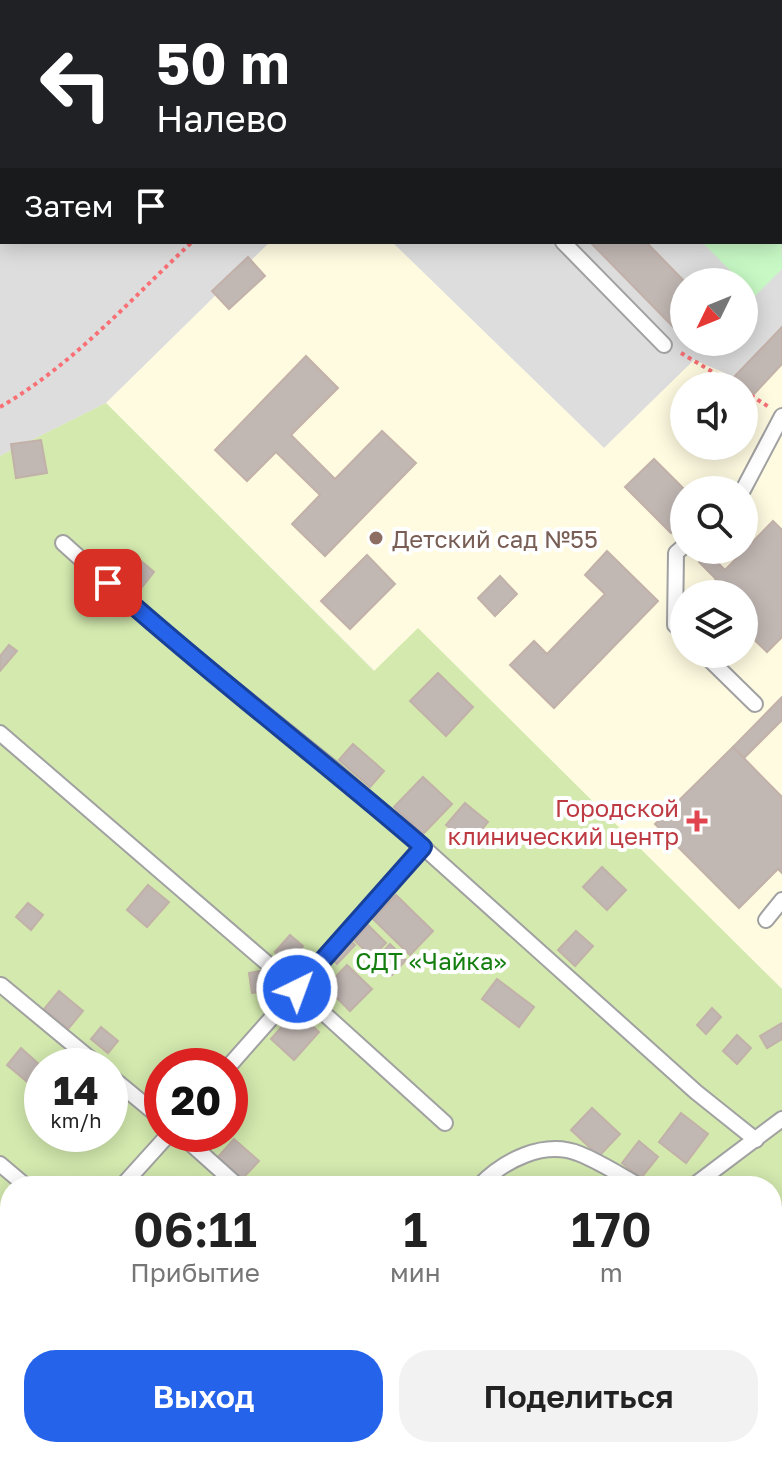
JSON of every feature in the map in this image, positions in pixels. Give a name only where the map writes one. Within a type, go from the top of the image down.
[{"type":"lane","points":[[565,244],[664,345]]},
{"type":"lane","points":[[749,476],[776,412]]},
{"type":"lane","points":[[63,543],[152,623],[332,768],[696,1092],[756,1140]]},
{"type":"lane","points":[[718,668],[755,704]]},
{"type":"lane","points":[[0,733],[297,989],[445,1123]]},
{"type":"lane","points":[[245,1048],[423,847]]},
{"type":"lane","points":[[766,920],[782,900]]},
{"type":"lane","points":[[1,985],[77,1048]]},
{"type":"lane","points":[[128,1091],[144,1104]]},
{"type":"lane","points":[[707,1176],[782,1119]]},
{"type":"lane","points":[[488,1176],[513,1159],[548,1149],[577,1152],[621,1176]]},
{"type":"lane","points":[[131,1176],[153,1152]]},
{"type":"lane","points":[[200,1152],[227,1176]]},
{"type":"path","points":[[0,407],[63,363],[190,244]]},
{"type":"path","points":[[664,345],[711,372]]},
{"type":"path","points":[[758,400],[776,412]]},
{"type":"shaded area","points":[[0,244],[268,244],[106,403],[0,456]]},
{"type":"shaded area","points":[[268,244],[394,244],[604,448],[670,383],[670,460],[758,460],[758,372],[739,372],[754,356],[758,356],[758,352],[782,327],[782,989],[418,629],[375,671],[106,403]]},
{"type":"shaded area","points":[[394,244],[782,244],[782,327],[758,352],[758,268],[670,268],[670,356],[754,356],[739,372],[722,372],[694,360],[682,372],[670,372],[670,383],[604,448]]},
{"type":"shaded area","points":[[694,360],[722,372],[682,372]]},
{"type":"green space","points":[[704,244],[781,244],[782,269],[758,293],[758,268],[728,268]]},
{"type":"green space","name":"СДТ «Чайка»","points":[[106,403],[374,671],[418,628],[782,989],[782,1176],[0,1176],[0,456]]},
{"type":"building","points":[[592,244],[648,244],[671,268],[670,324]]},
{"type":"building","points":[[248,257],[265,276],[229,309],[212,291]]},
{"type":"building","points":[[782,327],[782,364],[758,390],[758,372],[739,372],[754,356],[758,356],[758,352]]},
{"type":"building","points":[[306,356],[338,388],[291,435],[335,479],[382,431],[416,463],[325,556],[292,524],[320,495],[276,452],[247,481],[215,450]]},
{"type":"building","points":[[41,440],[47,473],[16,478],[11,444]]},
{"type":"building","points":[[654,459],[671,476],[670,532],[625,487]]},
{"type":"building","points":[[773,521],[782,530],[782,637],[767,652],[758,643],[758,580],[715,580],[701,564],[719,564],[725,570],[731,564],[758,564],[758,536]]},
{"type":"building","points":[[128,550],[154,572],[138,592],[111,571]]},
{"type":"building","points":[[607,551],[658,601],[554,708],[510,665],[534,641],[547,654],[605,594],[585,575]]},
{"type":"building","points":[[367,555],[395,584],[350,629],[321,601]]},
{"type":"building","points":[[500,576],[517,594],[495,616],[478,598]]},
{"type":"building","points":[[9,645],[17,651],[0,671],[0,656]]},
{"type":"building","points":[[438,673],[473,707],[446,736],[410,701]]},
{"type":"building","points":[[782,697],[782,720],[744,758],[733,747]]},
{"type":"building","points":[[353,744],[384,771],[370,787],[339,760]]},
{"type":"building","points":[[733,747],[782,797],[782,873],[778,869],[739,908],[655,824]]},
{"type":"building","points":[[423,777],[452,804],[423,834],[394,807]]},
{"type":"building","points":[[465,803],[488,822],[469,845],[446,825]]},
{"type":"building","points":[[602,867],[626,890],[607,910],[583,887]]},
{"type":"building","points":[[148,885],[169,902],[147,927],[127,910]]},
{"type":"building","points":[[396,895],[433,931],[410,955],[373,919]]},
{"type":"building","points":[[28,903],[43,915],[31,930],[16,917]]},
{"type":"building","points":[[368,925],[386,943],[372,957],[354,940]]},
{"type":"building","points":[[576,931],[593,946],[575,966],[558,950]]},
{"type":"building","points":[[290,935],[303,946],[288,964],[275,952]]},
{"type":"building","points":[[346,936],[355,945],[337,964],[328,954]]},
{"type":"building","points":[[390,944],[406,960],[392,975],[376,959]]},
{"type":"building","points":[[347,965],[372,989],[350,1011],[326,987]]},
{"type":"building","points":[[271,969],[274,989],[252,993],[249,973]]},
{"type":"building","points":[[497,979],[534,1007],[519,1027],[482,999]]},
{"type":"building","points":[[59,991],[83,1011],[68,1029],[44,1009]]},
{"type":"building","points":[[712,1008],[721,1017],[706,1034],[697,1025]]},
{"type":"building","points":[[296,1011],[319,1032],[294,1060],[271,1039]]},
{"type":"building","points":[[782,1023],[782,1039],[767,1048],[760,1036]]},
{"type":"building","points":[[101,1027],[118,1041],[112,1048],[102,1048],[91,1039]]},
{"type":"building","points":[[737,1035],[751,1048],[737,1064],[723,1051]]},
{"type":"building","points":[[21,1048],[24,1051],[24,1079],[7,1065]]},
{"type":"building","points":[[592,1108],[620,1134],[599,1156],[571,1130]]},
{"type":"building","points":[[681,1113],[708,1134],[686,1163],[659,1142]]},
{"type":"building","points":[[639,1141],[658,1157],[643,1176],[622,1163]]},
{"type":"building","points":[[248,1151],[259,1161],[245,1176],[239,1176],[218,1157],[222,1152]]},
{"type":"place","name":"Детский сад №55","points":[[376,538]]},
{"type":"place","name":"Городской клинический центр","points":[[697,821]]},
{"type":"route","points":[[108,583],[423,847],[297,989]]}]
